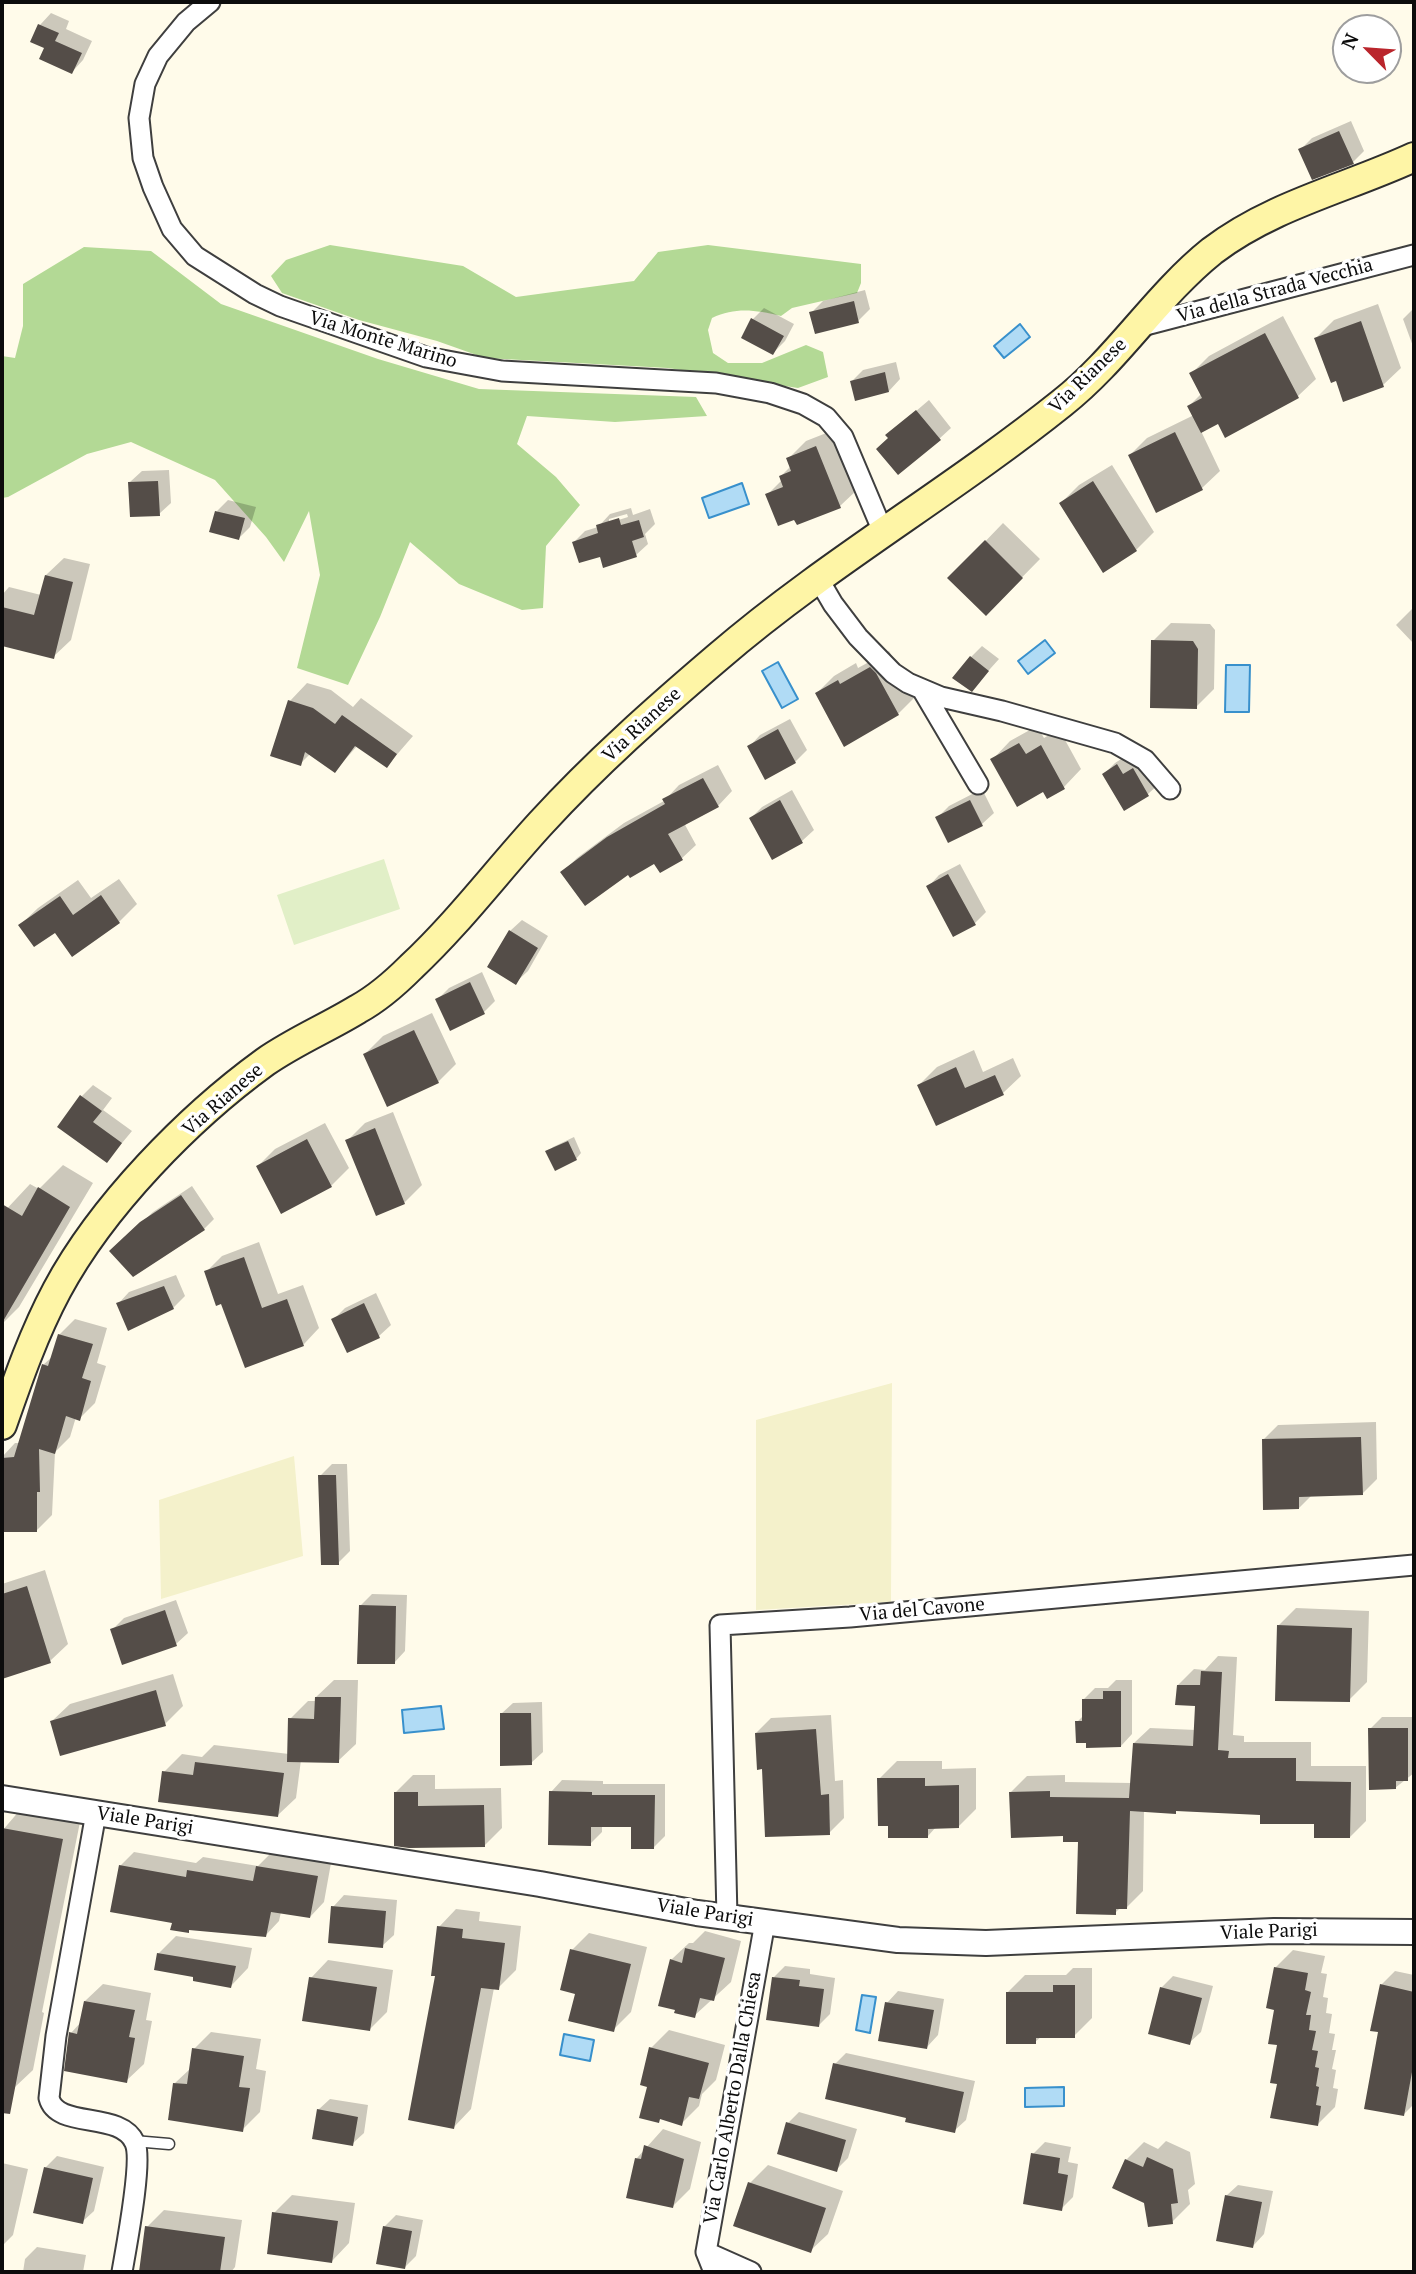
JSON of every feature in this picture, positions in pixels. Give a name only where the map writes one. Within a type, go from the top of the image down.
[{"type":"main road","name":"Via Rianese","points":[[2,1425],[25,1361],[58,1288],[95,1230],[150,1167],[218,1100],[279,1052],[358,1009],[395,983],[444,935],[587,775],[648,718],[720,655],[1064,402],[1196,265],[1237,234],[1290,207],[1414,157]]},
{"type":"street","name":"Via Monte Marino","points":[[210,2],[186,22],[165,46],[149,75],[139,109],[140,138],[149,178],[169,222],[195,256],[255,294],[280,306],[441,361],[502,371],[716,383],[761,391],[803,404],[826,417],[843,437],[884,534]]},
{"type":"street","name":"Via della Strada Vecchia","points":[[1137,328],[1414,255]]},
{"type":"street","points":[[819,580],[841,615],[867,648],[893,673],[923,691],[1115,743],[1145,760],[1170,789]]},
{"type":"street","points":[[923,691],[978,784]]},
{"type":"street","name":"Via del Cavone","points":[[727,1917],[720,1625],[850,1617],[1414,1565]]},
{"type":"street","name":"Viale Parigi","points":[[2,1798],[727,1917],[898,1940],[986,1943],[1274,1931],[1414,1932]]},
{"type":"street","points":[[96,1813],[56,2036],[49,2098],[50,2104],[60,2113],[112,2125],[134,2141],[137,2164],[122,2272]]},
{"type":"street","name":"Via Carlo Alberto Dalla Chiesa","points":[[714,2272],[706,2252],[765,1922]]},
{"type":"street","points":[[706,2252],[751,2272]]},
{"type":"lane","points":[[134,2141],[169,2144]]},
{"type":"shaded area","points":[[892,1383],[891,1602],[756,1610],[756,1420]]},
{"type":"shaded area","points":[[294,1456],[303,1556],[161,1599],[159,1500]]},
{"type":"green space","points":[[330,245],[463,266],[516,297],[634,281],[658,252],[708,245],[861,264],[861,283],[857,293],[792,308],[781,316],[746,311],[729,312],[712,318],[708,330],[713,353],[728,363],[762,363],[806,345],[823,352],[828,377],[798,388],[668,368],[485,358],[437,341],[359,320],[282,293],[271,276],[286,260]]},
{"type":"green space","points":[[84,247],[151,251],[221,304],[378,359],[479,389],[696,397],[707,416],[615,422],[527,416],[517,444],[556,477],[580,505],[546,546],[543,608],[522,610],[459,584],[410,542],[380,617],[348,685],[297,668],[320,575],[309,511],[284,562],[266,537],[215,480],[131,442],[87,454],[2,498],[2,356],[15,358],[23,326],[23,284]]},
{"type":"green space","points":[[384,859],[400,909],[294,945],[277,895]]},
{"type":"water","points":[[1020,324],[1030,337],[1004,358],[994,346]]},
{"type":"water","points":[[742,483],[749,504],[709,518],[702,498]]},
{"type":"water","points":[[1045,640],[1055,653],[1028,674],[1018,661]]},
{"type":"water","points":[[778,662],[798,699],[782,708],[762,671]]},
{"type":"water","points":[[1226,665],[1250,665],[1249,712],[1225,712]]},
{"type":"water","points":[[441,1706],[444,1729],[404,1733],[402,1710]]},
{"type":"water","points":[[862,1995],[876,1997],[870,2033],[856,2030]]},
{"type":"water","points":[[564,2034],[594,2040],[590,2061],[560,2055]]},
{"type":"water","points":[[1064,2087],[1064,2106],[1025,2107],[1025,2088]]},
{"type":"building","points":[[38,24],[59,33],[55,41],[82,53],[72,74],[39,59],[44,48],[30,42]]},
{"type":"building","points":[[1339,131],[1354,164],[1312,180],[1298,149]]},
{"type":"building","points":[[854,301],[859,323],[815,334],[809,312]]},
{"type":"building","points":[[751,318],[784,336],[773,355],[741,338]]},
{"type":"building","points":[[1361,321],[1384,387],[1343,402],[1336,381],[1331,383],[1314,338]]},
{"type":"building","points":[[1265,333],[1299,398],[1225,438],[1218,424],[1201,433],[1187,406],[1202,398],[1189,373]]},
{"type":"building","points":[[885,372],[889,392],[855,401],[850,381]]},
{"type":"building","points":[[916,410],[941,440],[898,475],[876,449],[888,438],[885,435]]},
{"type":"building","points":[[1175,432],[1203,490],[1156,513],[1128,455]]},
{"type":"building","points":[[816,446],[841,508],[797,525],[794,520],[778,526],[765,494],[783,487],[779,476],[791,471],[786,458]]},
{"type":"building","points":[[158,481],[160,516],[130,517],[128,482]]},
{"type":"building","points":[[1093,481],[1137,551],[1103,573],[1059,503]]},
{"type":"building","points":[[215,511],[245,518],[239,540],[209,532]]},
{"type":"building","points":[[619,518],[621,525],[639,520],[644,537],[632,541],[637,557],[603,568],[600,557],[579,563],[572,542],[598,533],[596,525]]},
{"type":"building","points":[[985,540],[1023,578],[986,616],[947,578]]},
{"type":"building","points":[[45,575],[73,582],[54,659],[2,646],[2,607],[34,615]]},
{"type":"building","points":[[1151,640],[1193,641],[1198,649],[1197,709],[1150,708]]},
{"type":"building","points":[[970,656],[989,671],[972,692],[952,678]]},
{"type":"building","points":[[870,667],[899,715],[844,747],[815,693],[838,680],[840,684]]},
{"type":"building","points":[[288,700],[313,708],[335,724],[342,715],[397,754],[387,768],[355,746],[335,773],[305,752],[301,766],[270,756]]},
{"type":"building","points":[[778,729],[796,763],[765,780],[747,746]]},
{"type":"building","points":[[1019,743],[1026,754],[1041,745],[1065,789],[1047,799],[1043,792],[1017,807],[990,759]]},
{"type":"building","points":[[1117,764],[1123,774],[1133,768],[1149,796],[1124,811],[1102,774]]},
{"type":"building","points":[[703,778],[719,807],[668,834],[683,860],[660,873],[654,864],[630,878],[628,875],[585,906],[560,872],[607,837],[665,804],[662,799]]},
{"type":"building","points":[[780,800],[803,843],[772,860],[749,818]]},
{"type":"building","points":[[970,800],[983,826],[948,843],[935,817]]},
{"type":"building","points":[[948,874],[976,925],[953,937],[926,886]]},
{"type":"building","points":[[101,895],[120,923],[72,957],[55,933],[34,947],[18,925],[60,896],[73,915]]},
{"type":"building","points":[[509,930],[538,948],[516,985],[487,967]]},
{"type":"building","points":[[470,982],[485,1014],[450,1031],[435,999]]},
{"type":"building","points":[[414,1030],[439,1083],[387,1107],[363,1054]]},
{"type":"building","points":[[956,1067],[965,1088],[995,1075],[1004,1095],[936,1126],[917,1085]]},
{"type":"building","points":[[80,1095],[102,1111],[93,1122],[122,1143],[107,1163],[57,1127]]},
{"type":"building","points":[[375,1128],[405,1204],[376,1216],[345,1140]]},
{"type":"building","points":[[307,1139],[332,1187],[281,1214],[256,1166]]},
{"type":"building","points":[[568,1141],[577,1160],[555,1171],[545,1151]]},
{"type":"building","points":[[38,1187],[70,1207],[2,1323],[2,1204],[22,1216]]},
{"type":"building","points":[[181,1195],[205,1230],[133,1277],[109,1251],[140,1222]]},
{"type":"building","points":[[244,1257],[262,1308],[287,1299],[304,1346],[245,1368],[221,1304],[216,1306],[204,1271]]},
{"type":"building","points":[[164,1286],[174,1309],[128,1331],[116,1303]]},
{"type":"building","points":[[364,1303],[380,1338],[347,1353],[331,1319]]},
{"type":"building","points":[[58,1334],[93,1344],[82,1378],[91,1381],[80,1421],[66,1416],[55,1454],[39,1449],[37,1532],[2,1532],[2,1458],[14,1457],[42,1364],[48,1366]]},
{"type":"building","points":[[1361,1437],[1363,1495],[1299,1497],[1299,1509],[1263,1510],[1262,1439]]},
{"type":"building","points":[[318,1475],[336,1475],[339,1565],[321,1565]]},
{"type":"building","points":[[27,1586],[51,1663],[2,1679],[2,1594]]},
{"type":"building","points":[[359,1605],[396,1606],[395,1664],[357,1664]]},
{"type":"building","points":[[165,1610],[177,1646],[122,1665],[110,1629]]},
{"type":"building","points":[[1277,1625],[1352,1628],[1350,1702],[1275,1701]]},
{"type":"building","points":[[1201,1671],[1222,1672],[1218,1750],[1229,1751],[1228,1758],[1296,1758],[1296,1781],[1351,1782],[1350,1838],[1314,1838],[1314,1824],[1260,1824],[1260,1815],[1130,1811],[1127,1909],[1116,1909],[1116,1915],[1076,1914],[1078,1842],[1063,1842],[1063,1836],[1011,1838],[1009,1792],[1050,1791],[1050,1797],[1129,1798],[1133,1743],[1193,1746],[1195,1706],[1175,1705],[1177,1685],[1200,1685]]},
{"type":"building","points":[[156,1690],[166,1726],[60,1756],[50,1721]]},
{"type":"building","points":[[1103,1691],[1121,1691],[1121,1747],[1086,1748],[1086,1743],[1076,1743],[1075,1721],[1082,1721],[1082,1699],[1103,1699]]},
{"type":"building","points":[[315,1697],[341,1697],[339,1763],[287,1762],[288,1718],[314,1719]]},
{"type":"building","points":[[500,1713],[531,1713],[532,1765],[500,1766]]},
{"type":"building","points":[[1368,1728],[1408,1728],[1408,1781],[1396,1781],[1396,1789],[1369,1790]]},
{"type":"building","points":[[816,1729],[821,1795],[829,1794],[830,1835],[765,1837],[762,1769],[757,1770],[755,1733]]},
{"type":"building","points":[[195,1762],[284,1773],[278,1817],[158,1802],[162,1771],[193,1775]]},
{"type":"building","points":[[877,1778],[925,1778],[925,1786],[959,1785],[959,1828],[928,1829],[928,1838],[888,1838],[888,1826],[878,1826]]},
{"type":"building","points":[[549,1791],[592,1792],[592,1795],[655,1795],[654,1849],[631,1849],[631,1827],[591,1827],[591,1846],[548,1845]]},
{"type":"building","points":[[394,1792],[418,1792],[418,1806],[484,1805],[485,1847],[394,1846]]},
{"type":"building","points":[[2,1828],[63,1839],[10,2114],[2,2113]]},
{"type":"building","points":[[119,1865],[186,1877],[187,1870],[253,1881],[256,1866],[318,1876],[310,1918],[271,1912],[266,1937],[189,1930],[189,1933],[170,1930],[172,1923],[110,1912]]},
{"type":"building","points":[[331,1906],[386,1911],[383,1948],[328,1943]]},
{"type":"building","points":[[437,1926],[463,1929],[462,1938],[505,1943],[499,1990],[481,1988],[454,2129],[408,2120],[435,1976],[431,1976]]},
{"type":"building","points":[[685,1948],[725,1958],[714,2001],[700,1998],[695,2018],[658,2006],[670,1959],[682,1963]]},
{"type":"building","points":[[570,1949],[631,1964],[614,2032],[568,2021],[575,1994],[560,1990]]},
{"type":"building","points":[[157,1953],[236,1966],[231,1988],[154,1970]]},
{"type":"building","points":[[1274,1967],[1308,1973],[1305,1990],[1311,1992],[1306,2015],[1311,2015],[1309,2030],[1316,2031],[1312,2050],[1318,2051],[1315,2067],[1319,2068],[1316,2105],[1321,2106],[1318,2126],[1270,2118],[1277,2084],[1270,2083],[1277,2045],[1268,2044],[1274,2010],[1266,2008]]},
{"type":"building","points":[[309,1977],[377,1987],[370,2031],[302,2021]]},
{"type":"building","points":[[772,1977],[800,1980],[799,1986],[824,1989],[819,2027],[766,2020]]},
{"type":"building","points":[[1380,1984],[1414,1992],[1414,2061],[1404,2116],[1364,2109],[1378,2032],[1370,2031]]},
{"type":"building","points":[[1053,1985],[1075,1985],[1075,2038],[1036,2038],[1036,2044],[1006,2044],[1006,1992],[1053,1992]]},
{"type":"building","points":[[1160,1987],[1202,1998],[1190,2045],[1148,2034]]},
{"type":"building","points":[[84,2001],[135,2010],[129,2037],[135,2038],[127,2083],[64,2071],[69,2032],[77,2034]]},
{"type":"building","points":[[885,2002],[934,2010],[927,2049],[878,2041]]},
{"type":"building","points":[[649,2047],[709,2063],[699,2099],[689,2097],[682,2126],[660,2119],[659,2123],[639,2118],[647,2087],[640,2085]]},
{"type":"building","points":[[192,2048],[244,2056],[239,2087],[250,2088],[243,2132],[168,2120],[173,2083],[187,2084]]},
{"type":"building","points":[[833,2063],[964,2092],[955,2133],[905,2122],[906,2118],[825,2099]]},
{"type":"building","points":[[317,2109],[358,2117],[353,2146],[312,2139]]},
{"type":"building","points":[[786,2122],[846,2140],[837,2172],[777,2154]]},
{"type":"building","points":[[644,2145],[684,2159],[673,2208],[626,2198],[635,2158],[641,2159]]},
{"type":"building","points":[[1031,2153],[1060,2158],[1058,2173],[1068,2175],[1062,2211],[1023,2204]]},
{"type":"building","points":[[1147,2157],[1173,2169],[1178,2203],[1171,2204],[1173,2224],[1148,2227],[1144,2203],[1112,2188],[1125,2159],[1143,2167]]},
{"type":"building","points":[[44,2167],[93,2178],[83,2224],[33,2213]]},
{"type":"building","points":[[748,2182],[826,2208],[811,2253],[733,2226]]},
{"type":"building","points":[[1225,2195],[1262,2202],[1253,2248],[1216,2241]]},
{"type":"building","points":[[272,2212],[338,2221],[332,2263],[267,2254]]},
{"type":"building","points":[[145,2226],[225,2237],[220,2272],[139,2272]]},
{"type":"building","points":[[383,2226],[412,2231],[405,2269],[376,2264]]}]
